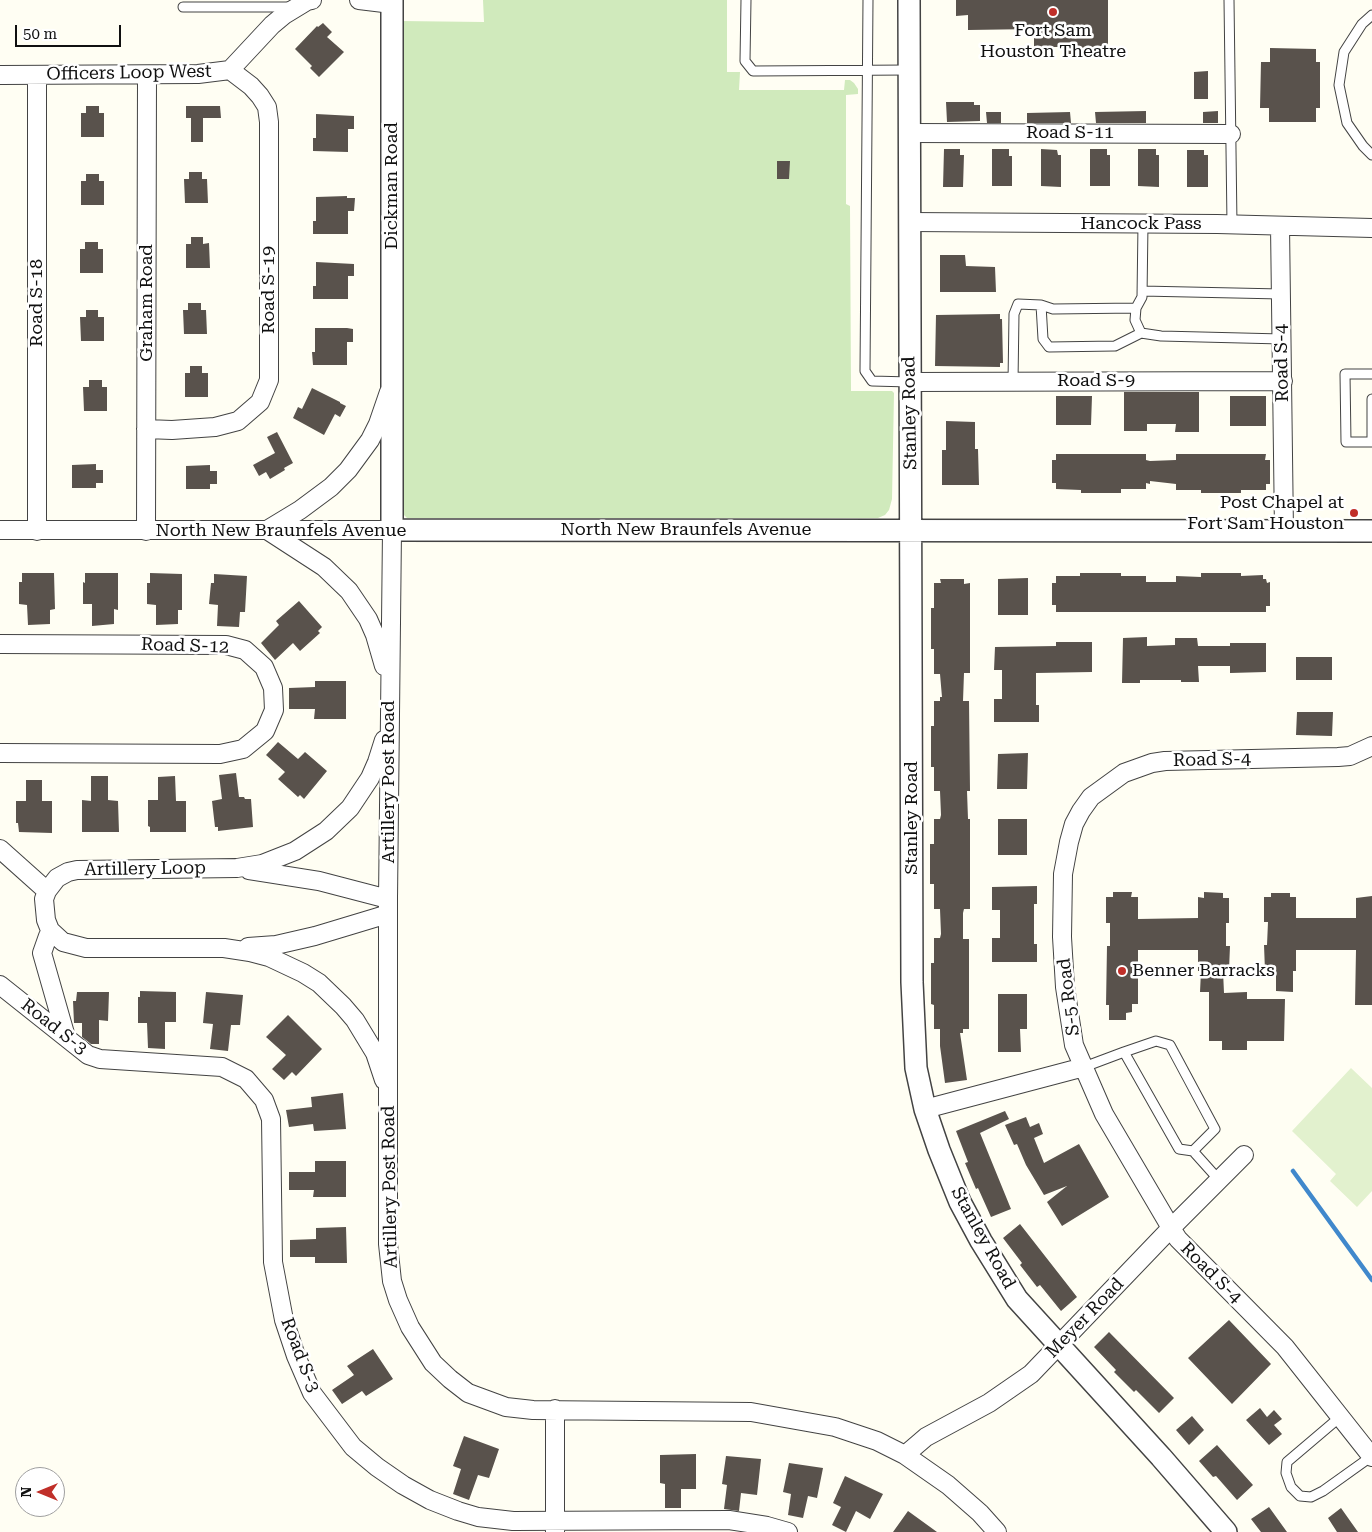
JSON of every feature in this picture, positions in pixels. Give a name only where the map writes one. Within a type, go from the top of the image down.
[{"type":"street","points":[[359,0],[392,2]]},
{"type":"street","name":"Stanley Road","points":[[909,0],[913,1031],[916,1068],[925,1109],[960,1202],[981,1242],[1017,1299],[1161,1457],[1226,1532]]},
{"type":"street","name":"Dickman Road","points":[[392,2],[392,530]]},
{"type":"street","name":"Officers Loop West","points":[[3,72],[147,75],[198,74],[230,70],[272,26],[304,4]]},
{"type":"street","name":"Road S-19","points":[[146,429],[172,430],[215,427],[238,421],[260,402],[269,380],[269,122],[266,107],[260,96],[251,86],[230,70]]},
{"type":"street","name":"Road S-18","points":[[37,74],[37,530]]},
{"type":"street","name":"Graham Road","points":[[146,531],[147,75]]},
{"type":"street","name":"Road S-11","points":[[909,133],[1231,134]]},
{"type":"street","name":"Hancock Pass","points":[[909,222],[1232,224],[1372,228]]},
{"type":"street","name":"Road S-4","points":[[1280,226],[1284,531]]},
{"type":"street","name":"Dickman Road","points":[[267,530],[300,510],[331,487],[360,455],[378,424],[389,389],[392,372]]},
{"type":"street","name":"Road S-9","points":[[910,382],[1283,381]]},
{"type":"street","name":"North New Braunfels Avenue","points":[[0,530],[1372,531]]},
{"type":"street","name":"Artillery Post Road","points":[[267,530],[324,567],[349,591],[368,620],[375,635],[390,689]]},
{"type":"street","name":"Artillery Post Road","points":[[392,530],[388,906],[389,1263],[398,1300],[410,1327],[433,1363],[450,1379],[468,1393],[506,1407],[533,1410],[751,1412],[835,1427],[877,1441],[905,1455],[948,1485],[980,1513],[996,1532]]},
{"type":"street","name":"Road S-12","points":[[0,644],[226,645],[245,650],[264,667],[273,688],[274,710],[265,731],[243,749],[220,754],[0,753]]},
{"type":"street","name":"Artillery Loop","points":[[47,891],[57,878],[77,870],[237,868],[262,864],[296,851],[326,831],[350,808],[370,778],[377,762],[390,718]]},
{"type":"street","name":"Road S-4","points":[[1074,824],[1091,797],[1103,787],[1124,773],[1152,763],[1165,760],[1338,758],[1350,756],[1372,746]]},
{"type":"street","name":"S-5 Road","points":[[1074,824],[1063,874],[1062,937],[1069,1018],[1074,1045],[1084,1067]]},
{"type":"street","points":[[0,848],[47,891],[44,898],[44,907],[46,920],[52,933],[63,942],[86,948],[224,948],[276,945],[316,936],[388,906]]},
{"type":"street","points":[[237,868],[319,881],[388,906]]},
{"type":"street","points":[[52,933],[48,936],[42,953],[66,1036]]},
{"type":"street","points":[[224,948],[250,952],[269,958],[319,983],[344,1006],[366,1036],[382,1071],[388,1095]]},
{"type":"street","name":"Road S-3","points":[[0,985],[88,1055],[100,1059],[222,1067],[246,1079],[264,1100],[271,1119],[273,1262],[284,1320],[296,1356],[312,1393],[353,1447],[377,1467],[403,1485],[430,1500],[478,1517],[554,1526],[603,1526],[729,1520],[788,1532]]},
{"type":"street","points":[[925,1109],[1084,1067]]},
{"type":"street","name":"Road S-4","points":[[1084,1067],[1104,1114],[1178,1239],[1285,1347],[1372,1456]]},
{"type":"street","name":"Meyer Road","points":[[905,1455],[926,1437],[989,1403],[1031,1374],[1244,1155]]},
{"type":"street","points":[[554,1409],[554,1526]]},
{"type":"lane","points":[[746,0],[745,61],[753,71],[909,70]]},
{"type":"lane","points":[[868,0],[869,70],[865,371],[872,381],[910,382]]},
{"type":"lane","points":[[1229,0],[1232,224]]},
{"type":"lane","points":[[183,7],[304,4]]},
{"type":"lane","points":[[1372,15],[1362,24],[1344,52],[1339,85],[1347,123],[1363,146],[1372,155]]},
{"type":"lane","points":[[1141,333],[1135,320],[1136,308],[1142,297],[1143,224]]},
{"type":"lane","points":[[1142,291],[1281,294]]},
{"type":"lane","points":[[1013,382],[1014,314],[1018,304],[1041,305],[1053,309],[1136,308]]},
{"type":"lane","points":[[1041,305],[1043,339],[1049,347],[1115,346],[1141,333],[1161,336],[1282,338]]},
{"type":"lane","points":[[1372,374],[1345,374],[1346,442],[1372,442],[1372,399]]},
{"type":"lane","points":[[1084,1067],[1156,1042],[1170,1045],[1215,1129],[1193,1151]]},
{"type":"lane","points":[[1124,1052],[1179,1149],[1193,1151],[1219,1180]]},
{"type":"lane","points":[[1340,1417],[1287,1462],[1286,1473],[1291,1487],[1300,1496],[1311,1497],[1323,1492],[1372,1456]]},
{"type":"green space","points":[[483,0],[727,0],[727,72],[740,72],[739,90],[844,90],[845,80],[850,80],[854,83],[858,89],[858,94],[846,95],[846,204],[850,206],[851,391],[892,391],[894,393],[892,499],[889,510],[885,515],[878,518],[407,518],[403,514],[400,507],[400,21],[484,22]]},
{"type":"green space","points":[[1351,1068],[1372,1088],[1372,1191],[1357,1207],[1330,1181],[1336,1174],[1292,1131]]},
{"type":"building","points":[[956,0],[1108,0],[1108,54],[1066,54],[1066,47],[1034,47],[1034,29],[968,30],[968,15],[956,16]]},
{"type":"building","points":[[323,23],[332,32],[327,37],[344,52],[319,77],[310,68],[312,66],[295,49],[317,26]]},
{"type":"building","points":[[1270,48],[1316,49],[1316,62],[1320,62],[1320,108],[1316,108],[1316,122],[1269,122],[1269,108],[1260,108],[1261,62],[1270,62]]},
{"type":"building","points":[[1208,71],[1208,99],[1194,99],[1194,72]]},
{"type":"building","points":[[946,102],[974,102],[974,105],[980,105],[980,121],[947,122]]},
{"type":"building","points":[[86,106],[99,106],[99,113],[104,113],[104,137],[81,137],[81,113],[86,113]]},
{"type":"building","points":[[186,106],[220,106],[221,118],[203,118],[203,142],[191,142],[191,118],[186,118]]},
{"type":"building","points":[[1146,111],[1146,123],[1096,123],[1095,112]]},
{"type":"building","points":[[1218,111],[1218,123],[1203,123],[1203,112]]},
{"type":"building","points":[[986,112],[1001,112],[1001,123],[987,123]]},
{"type":"building","points":[[1070,112],[1071,123],[1027,123],[1027,113]]},
{"type":"building","points":[[316,114],[354,116],[354,129],[348,129],[348,152],[313,151],[313,138],[316,138]]},
{"type":"building","points":[[944,149],[960,149],[960,155],[964,155],[963,187],[943,187]]},
{"type":"building","points":[[992,149],[1009,149],[1009,156],[1012,156],[1012,186],[992,186]]},
{"type":"building","points":[[1041,149],[1057,150],[1058,155],[1061,155],[1061,187],[1041,186]]},
{"type":"building","points":[[1090,149],[1107,149],[1107,155],[1110,155],[1110,186],[1090,186]]},
{"type":"building","points":[[1138,149],[1156,149],[1156,155],[1159,155],[1159,187],[1138,186]]},
{"type":"building","points":[[1187,150],[1204,150],[1204,155],[1208,155],[1208,187],[1187,187]]},
{"type":"building","points":[[777,161],[790,161],[789,179],[777,179]]},
{"type":"building","points":[[189,172],[202,172],[202,179],[207,179],[208,203],[185,203],[184,179],[189,179]]},
{"type":"building","points":[[86,174],[99,174],[99,181],[104,181],[104,205],[81,205],[81,181],[86,181]]},
{"type":"building","points":[[347,196],[347,198],[355,198],[354,211],[348,211],[348,234],[313,234],[313,221],[316,221],[316,197]]},
{"type":"building","points":[[191,237],[203,237],[203,244],[209,243],[210,268],[186,268],[186,244],[191,244]]},
{"type":"building","points":[[85,242],[98,242],[98,249],[103,249],[103,273],[80,273],[80,249],[85,249]]},
{"type":"building","points":[[940,255],[965,255],[966,266],[995,267],[996,292],[940,292]]},
{"type":"building","points":[[316,262],[354,264],[354,276],[348,276],[348,299],[313,299],[313,286],[316,286]]},
{"type":"building","points":[[188,303],[201,303],[201,310],[206,310],[207,334],[184,334],[183,310],[188,310]]},
{"type":"building","points":[[86,310],[98,310],[98,317],[104,317],[104,341],[81,341],[80,317],[86,317]]},
{"type":"building","points":[[1000,314],[1000,319],[1002,319],[1003,363],[1000,363],[1000,367],[935,366],[936,315]]},
{"type":"building","points":[[315,328],[353,329],[353,342],[347,342],[347,365],[313,365],[312,352],[315,352]]},
{"type":"building","points":[[190,366],[202,366],[202,373],[208,373],[208,397],[185,397],[185,373],[190,373]]},
{"type":"building","points":[[89,380],[102,380],[102,387],[107,387],[107,411],[84,411],[83,387],[89,387]]},
{"type":"building","points":[[312,388],[346,406],[340,417],[335,414],[324,435],[293,418],[298,407],[302,409]]},
{"type":"building","points":[[1124,392],[1199,392],[1199,432],[1175,432],[1176,424],[1147,424],[1147,431],[1124,431]]},
{"type":"building","points":[[1056,396],[1092,396],[1091,425],[1056,425]]},
{"type":"building","points":[[1230,396],[1266,396],[1266,426],[1230,426]]},
{"type":"building","points":[[946,421],[975,422],[975,449],[978,449],[979,485],[942,485],[942,450],[946,450]]},
{"type":"building","points":[[277,432],[293,463],[270,479],[266,472],[259,476],[253,465],[275,453],[267,437]]},
{"type":"building","points":[[1056,454],[1146,454],[1146,460],[1150,461],[1176,460],[1176,454],[1266,454],[1265,460],[1270,460],[1270,484],[1266,484],[1266,490],[1241,490],[1241,493],[1201,493],[1201,490],[1176,490],[1176,484],[1150,481],[1150,484],[1146,483],[1146,489],[1121,489],[1121,493],[1081,493],[1081,490],[1056,489],[1056,483],[1052,483],[1052,460],[1056,460]]},
{"type":"building","points":[[96,464],[96,470],[103,470],[103,483],[96,483],[96,488],[72,488],[72,465]]},
{"type":"building","points":[[210,465],[210,471],[217,471],[217,484],[210,484],[210,489],[186,489],[186,466]]},
{"type":"building","points":[[22,573],[54,573],[55,609],[50,610],[50,624],[28,625],[27,605],[19,604],[19,582],[22,582]]},
{"type":"building","points":[[85,573],[118,573],[118,610],[114,609],[114,624],[92,626],[92,604],[83,604]]},
{"type":"building","points":[[150,573],[182,574],[182,610],[178,610],[178,624],[156,625],[156,605],[147,604],[147,583],[150,583]]},
{"type":"building","points":[[1080,573],[1121,573],[1121,576],[1146,576],[1146,582],[1176,582],[1176,576],[1201,577],[1201,573],[1241,573],[1241,576],[1263,575],[1263,579],[1266,579],[1267,583],[1270,582],[1270,606],[1266,606],[1266,612],[1056,612],[1056,605],[1052,605],[1052,583],[1056,583],[1056,576],[1080,576]]},
{"type":"building","points":[[214,574],[247,576],[245,612],[240,612],[239,627],[217,626],[218,605],[209,604]]},
{"type":"building","points":[[1028,578],[1028,615],[998,615],[998,579]]},
{"type":"building","points":[[940,579],[964,579],[964,584],[970,583],[970,673],[964,673],[963,701],[969,701],[970,791],[967,791],[968,819],[970,819],[970,909],[964,909],[963,913],[963,939],[969,939],[969,1029],[963,1029],[963,1033],[960,1033],[967,1080],[945,1083],[940,1046],[940,1029],[934,1029],[934,1005],[931,1004],[931,963],[934,963],[934,938],[940,938],[941,934],[940,909],[934,909],[934,884],[930,884],[930,844],[934,844],[934,819],[940,819],[941,815],[940,791],[934,791],[934,767],[931,767],[931,726],[934,726],[934,701],[940,701],[940,697],[942,697],[940,674],[934,674],[934,649],[931,649],[931,608],[934,608],[934,583],[941,583]]},
{"type":"building","points":[[299,601],[322,627],[318,631],[320,633],[300,651],[293,643],[275,660],[261,643],[279,625],[276,621]]},
{"type":"building","points":[[1147,637],[1147,646],[1175,645],[1175,638],[1197,638],[1198,646],[1230,646],[1230,643],[1266,643],[1266,672],[1230,673],[1230,666],[1198,666],[1199,682],[1140,680],[1140,683],[1122,683],[1123,638]]},
{"type":"building","points":[[1056,642],[1092,642],[1092,672],[1036,673],[1036,705],[1039,705],[1039,722],[994,722],[994,699],[1002,699],[1002,670],[994,670],[995,647],[1056,646]]},
{"type":"building","points":[[1296,657],[1332,657],[1332,680],[1296,680]]},
{"type":"building","points":[[315,681],[346,681],[346,719],[314,719],[315,709],[289,709],[289,688],[315,687]]},
{"type":"building","points":[[1297,712],[1333,712],[1332,736],[1296,735]]},
{"type":"building","points":[[278,742],[298,759],[305,752],[327,771],[304,799],[300,795],[298,797],[278,779],[285,772],[266,755]]},
{"type":"building","points":[[1028,753],[1027,789],[997,789],[998,754]]},
{"type":"building","points":[[236,773],[239,797],[251,799],[253,827],[218,831],[218,827],[215,827],[212,801],[222,799],[219,775]]},
{"type":"building","points":[[91,776],[108,776],[108,800],[118,801],[119,832],[82,832],[82,800],[91,801]]},
{"type":"building","points":[[175,776],[176,801],[186,801],[186,832],[150,832],[150,827],[148,826],[148,800],[158,800],[158,777]]},
{"type":"building","points":[[26,780],[42,780],[42,801],[52,801],[52,833],[19,832],[18,823],[16,823],[16,801],[26,801]]},
{"type":"building","points":[[998,819],[1027,819],[1027,855],[998,855]]},
{"type":"building","points":[[1037,886],[1037,904],[1034,904],[1034,944],[1037,944],[1037,962],[992,962],[992,938],[1000,938],[1000,910],[992,910],[992,887]]},
{"type":"building","name":"Benner Barracks","points":[[1113,892],[1132,892],[1131,897],[1138,897],[1138,919],[1198,918],[1198,897],[1204,898],[1204,892],[1223,893],[1223,898],[1229,898],[1229,923],[1226,923],[1226,946],[1230,946],[1229,970],[1223,971],[1224,993],[1247,992],[1247,999],[1285,999],[1284,1041],[1247,1041],[1247,1050],[1222,1050],[1222,1041],[1209,1041],[1209,992],[1200,992],[1201,971],[1198,971],[1198,950],[1138,950],[1138,1004],[1132,1004],[1132,1012],[1126,1013],[1126,1020],[1109,1020],[1109,1005],[1106,1005],[1107,946],[1110,946],[1110,923],[1106,923],[1106,897],[1113,897]]},
{"type":"building","points":[[1271,893],[1290,893],[1290,897],[1296,897],[1296,918],[1356,918],[1356,898],[1372,896],[1372,1005],[1355,1005],[1356,950],[1296,950],[1293,992],[1276,991],[1276,976],[1271,976],[1271,971],[1265,971],[1264,945],[1267,945],[1268,922],[1264,922],[1264,897],[1271,897]]},
{"type":"building","points":[[140,991],[176,992],[176,1022],[165,1022],[165,1049],[148,1048],[147,1023],[138,1023],[138,997],[140,997]]},
{"type":"building","points":[[77,992],[109,992],[108,1021],[99,1020],[99,1044],[91,1044],[82,1037],[82,1023],[74,1023],[73,1001],[76,1001]]},
{"type":"building","points":[[206,992],[243,995],[240,1025],[231,1025],[228,1051],[210,1049],[213,1024],[203,1023]]},
{"type":"building","points":[[998,994],[1027,994],[1027,1029],[1020,1029],[1021,1052],[998,1052]]},
{"type":"building","points":[[288,1015],[322,1049],[296,1076],[292,1072],[284,1080],[272,1069],[286,1055],[266,1037]]},
{"type":"building","points":[[343,1093],[346,1129],[314,1131],[313,1124],[289,1127],[286,1110],[312,1107],[311,1097]]},
{"type":"building","points":[[1005,1111],[1009,1119],[980,1133],[1011,1209],[991,1217],[965,1163],[968,1162],[956,1131]]},
{"type":"building","points":[[1026,1117],[1030,1127],[1039,1123],[1043,1134],[1034,1138],[1044,1163],[1079,1144],[1109,1197],[1062,1226],[1047,1202],[1067,1186],[1044,1195],[1026,1165],[1017,1144],[1014,1145],[1005,1125]]},
{"type":"building","points":[[315,1161],[346,1161],[346,1197],[313,1197],[314,1190],[289,1190],[289,1172],[315,1172]]},
{"type":"building","points":[[1020,1224],[1077,1297],[1061,1311],[1040,1285],[1037,1287],[1003,1238]]},
{"type":"building","points":[[346,1227],[347,1263],[315,1263],[315,1257],[290,1257],[290,1240],[316,1239],[316,1228]]},
{"type":"building","points":[[1229,1320],[1271,1364],[1232,1404],[1188,1358]]},
{"type":"building","points":[[1109,1332],[1174,1398],[1159,1413],[1136,1390],[1134,1392],[1114,1372],[1116,1370],[1094,1347]]},
{"type":"building","points":[[373,1349],[393,1379],[366,1396],[362,1391],[342,1404],[332,1390],[354,1375],[347,1366]]},
{"type":"building","points":[[1260,1408],[1267,1417],[1274,1410],[1282,1419],[1274,1425],[1282,1434],[1269,1445],[1246,1420]]},
{"type":"building","points":[[1192,1416],[1204,1430],[1189,1445],[1176,1430]]},
{"type":"building","points":[[464,1436],[499,1449],[489,1478],[478,1475],[469,1500],[453,1494],[461,1469],[453,1466]]},
{"type":"building","points":[[1217,1445],[1253,1485],[1237,1500],[1216,1476],[1213,1477],[1199,1461]]},
{"type":"building","points":[[696,1454],[696,1489],[681,1489],[681,1508],[665,1508],[665,1484],[660,1483],[660,1455]]},
{"type":"building","points":[[726,1456],[761,1459],[757,1495],[741,1493],[739,1511],[724,1509],[727,1485],[722,1484]]},
{"type":"building","points":[[789,1463],[823,1468],[817,1498],[808,1496],[803,1518],[788,1515],[791,1494],[783,1492]]},
{"type":"building","points":[[845,1476],[883,1494],[870,1519],[856,1511],[846,1532],[832,1525],[841,1507],[833,1503]]},
{"type":"building","points":[[1269,1507],[1287,1532],[1261,1532],[1251,1519]]},
{"type":"building","points":[[1341,1508],[1358,1532],[1337,1532],[1328,1518]]},
{"type":"building","points":[[908,1511],[937,1532],[893,1532]]},
{"type":"waterway","points":[[1293,1171],[1372,1280]]},
{"type":"place","name":"Fort Sam Houston Theatre","points":[[1053,12]]},
{"type":"place","name":"Post Chapel at Fort Sam Houston","points":[[1354,513]]},
{"type":"place","name":"Benner Barracks","points":[[1122,971]]}]
